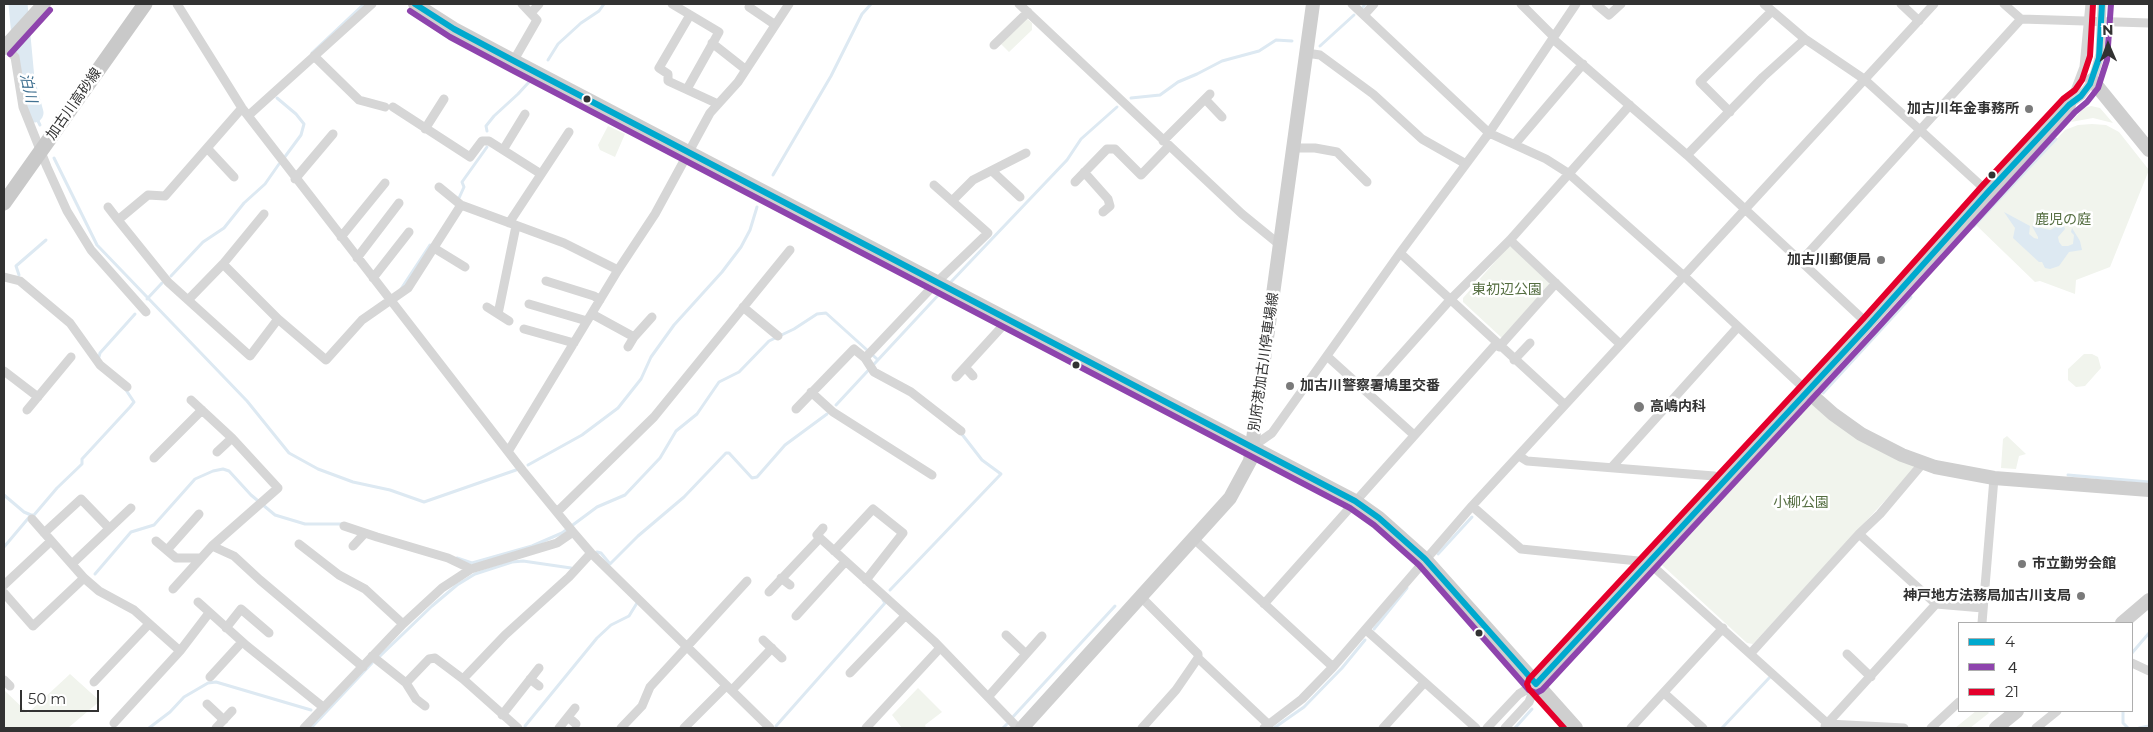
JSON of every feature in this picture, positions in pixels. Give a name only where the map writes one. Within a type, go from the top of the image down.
[{"type":"main road","name":"加古川高砂線","points":[[4,203],[145,4]]},
{"type":"street","points":[[44,4],[5,46],[15,57],[23,107],[67,211],[91,250],[146,312]]},
{"type":"street","points":[[177,4],[242,108],[389,299],[509,450],[523,471],[591,553],[688,647],[766,727]]},
{"type":"street","points":[[249,116],[372,4]]},
{"type":"street","points":[[415,4],[454,29],[1355,501],[1378,518],[1425,559],[1576,728]]},
{"type":"street","points":[[514,60],[537,20],[522,4]]},
{"type":"street","points":[[530,13],[539,4]]},
{"type":"street","points":[[672,4],[719,32],[687,89]]},
{"type":"street","points":[[509,450],[618,270],[655,214],[710,113],[738,82],[774,24],[789,4]]},
{"type":"street","name":"別府港加古川停車場線","points":[[1022,728],[1194,539],[1230,498],[1244,476],[1250,461],[1313,4]]},
{"type":"street","points":[[1352,4],[1489,133],[1515,144],[1568,173],[1684,276],[1737,328],[1806,390],[1837,417],[1861,434],[1891,450],[1923,463],[1958,473],[1994,478],[2149,490]]},
{"type":"street","points":[[1364,15],[1374,4]]},
{"type":"street","points":[[1521,4],[1554,38],[1687,154],[1868,325]]},
{"type":"street","points":[[1252,447],[1272,433],[1400,253],[1489,133],[1576,4]]},
{"type":"street","points":[[1596,4],[1609,15],[1621,4]]},
{"type":"street","points":[[1764,4],[1805,39],[1864,79],[1988,192]]},
{"type":"street","points":[[1901,4],[1919,21]]},
{"type":"street","points":[[1141,597],[1198,654],[1198,658],[1272,726],[1333,667],[1472,506],[1934,4]]},
{"type":"street","points":[[2004,4],[2021,19],[2149,23]]},
{"type":"street","points":[[2070,105],[2084,67],[2090,4]]},
{"type":"street","points":[[1487,728],[1519,694],[1536,684],[1868,325],[1988,192],[2070,105],[2081,96],[2091,82],[2099,58],[2102,4]]},
{"type":"street","points":[[749,7],[774,24]]},
{"type":"street","points":[[994,45],[1025,7],[1166,143],[1242,214],[1280,246]]},
{"type":"street","points":[[1730,112],[1700,82],[1772,11]]},
{"type":"street","points":[[690,15],[659,68],[668,74],[668,81],[718,104]]},
{"type":"street","points":[[1801,261],[2021,19]]},
{"type":"street","points":[[1687,154],[1805,39]]},
{"type":"street","points":[[712,43],[745,69]]},
{"type":"street","points":[[1306,53],[1320,55],[1373,94],[1422,139],[1466,164]]},
{"type":"street","points":[[314,56],[359,100],[388,107],[470,157],[482,141],[487,141],[541,174]]},
{"type":"street","points":[[1515,144],[1583,64]]},
{"type":"street","points":[[2084,67],[2091,82],[2104,94],[2149,150]]},
{"type":"street","points":[[2077,86],[2091,82]]},
{"type":"street","points":[[339,94],[346,87]]},
{"type":"street","points":[[1075,182],[1107,149],[1115,149],[1141,175],[1166,143],[1208,96],[1222,117]]},
{"type":"street","points":[[425,129],[444,99]]},
{"type":"street","points":[[1368,392],[1450,300],[1510,240],[1630,105]]},
{"type":"street","points":[[118,220],[148,196],[165,196],[186,181],[207,148],[242,108]]},
{"type":"street","points":[[503,150],[525,114]]},
{"type":"street","points":[[498,314],[512,224],[541,174],[569,132]]},
{"type":"street","points":[[295,178],[333,134]]},
{"type":"street","points":[[207,148],[234,177]]},
{"type":"street","points":[[1294,148],[1315,148],[1337,152],[1360,180]]},
{"type":"street","points":[[952,201],[973,180],[1026,153]]},
{"type":"street","points":[[992,171],[1020,197]]},
{"type":"street","points":[[1084,172],[1108,199],[1110,206],[1103,212]]},
{"type":"street","points":[[341,237],[382,195],[385,183]]},
{"type":"street","points":[[865,358],[937,282],[988,233],[934,185]]},
{"type":"street","points":[[439,187],[461,205],[564,243],[618,270]]},
{"type":"street","points":[[357,258],[399,203]]},
{"type":"street","points":[[224,264],[278,319],[326,360],[362,320],[389,299],[408,288],[461,205]]},
{"type":"street","points":[[108,207],[168,282],[250,356],[278,319]]},
{"type":"street","points":[[188,300],[224,264],[264,214]]},
{"type":"street","points":[[373,278],[409,232]]},
{"type":"street","points":[[1510,240],[1620,344]]},
{"type":"street","points":[[434,248],[465,267]]},
{"type":"street","points":[[557,512],[654,417],[790,250]]},
{"type":"street","points":[[1400,253],[1565,405]]},
{"type":"street","points":[[4,277],[20,281],[70,323],[100,365],[127,387]]},
{"type":"street","points":[[553,280],[600,300]]},
{"type":"street","points":[[1264,604],[1414,435],[1556,283]]},
{"type":"street","points":[[529,304],[589,317],[634,337]]},
{"type":"street","points":[[487,307],[509,321]]},
{"type":"street","points":[[743,307],[778,336]]},
{"type":"street","points":[[628,347],[634,337],[652,318]]},
{"type":"street","points":[[956,377],[1009,320]]},
{"type":"street","points":[[1611,468],[1737,328]]},
{"type":"street","points":[[524,329],[574,343]]},
{"type":"street","points":[[1514,360],[1530,343]]},
{"type":"street","points":[[796,409],[854,349],[865,358],[874,372],[911,392],[962,431]]},
{"type":"street","points":[[27,410],[71,356]]},
{"type":"street","points":[[1328,356],[1414,435]]},
{"type":"street","points":[[965,367],[973,376]]},
{"type":"street","points":[[4,371],[38,397]]},
{"type":"street","points":[[811,392],[833,412],[932,475]]},
{"type":"street","points":[[173,589],[212,546],[278,488],[232,438],[191,400]]},
{"type":"street","points":[[154,458],[202,410]]},
{"type":"street","points":[[217,452],[232,438]]},
{"type":"street","points":[[1519,456],[1527,461],[1714,476],[1721,482]]},
{"type":"street","points":[[1751,653],[1859,534],[1880,514],[1923,463]]},
{"type":"street","points":[[1982,622],[1994,478]]},
{"type":"street","points":[[44,533],[81,499],[109,528]]},
{"type":"street","points":[[1472,506],[1521,549],[1648,562],[1751,653],[1826,726],[1904,728]]},
{"type":"street","points":[[73,563],[132,508]]},
{"type":"street","points":[[834,551],[873,509],[903,533],[866,580]]},
{"type":"street","points":[[167,550],[199,514]]},
{"type":"street","points":[[32,520],[73,563],[84,578],[100,591],[134,610],[180,651]]},
{"type":"street","points":[[344,526],[448,558],[472,569]]},
{"type":"street","points":[[823,528],[817,535],[940,648],[1018,728]]},
{"type":"street","points":[[304,728],[402,624],[442,588],[472,569],[557,543],[573,532]]},
{"type":"street","points":[[353,546],[365,533]]},
{"type":"street","points":[[1859,534],[1936,604],[1983,608]]},
{"type":"street","points":[[769,592],[820,538]]},
{"type":"street","points":[[1194,539],[1333,667]]},
{"type":"street","points":[[4,585],[51,541]]},
{"type":"street","points":[[156,541],[176,558],[201,558]]},
{"type":"street","points":[[299,544],[339,576],[365,589],[402,624]]},
{"type":"street","points":[[212,546],[234,556],[363,667]]},
{"type":"street","points":[[463,679],[505,635],[569,577],[591,553]]},
{"type":"street","points":[[796,616],[845,562]]},
{"type":"street","points":[[4,593],[33,626],[84,578]]},
{"type":"street","points":[[781,578],[790,585]]},
{"type":"street","points":[[621,728],[642,706],[650,687],[747,581]]},
{"type":"street","points":[[2123,622],[2149,600]]},
{"type":"street","points":[[198,602],[242,642],[323,707]]},
{"type":"street","points":[[1826,726],[1936,604]]},
{"type":"street","points":[[226,628],[241,609],[269,633]]},
{"type":"street","points":[[114,723],[180,651],[210,613]]},
{"type":"street","points":[[850,673],[905,616]]},
{"type":"street","points":[[94,682],[106,664],[149,624]]},
{"type":"street","points":[[1631,728],[1723,628]]},
{"type":"street","points":[[1366,630],[1476,728]]},
{"type":"street","points":[[1006,635],[1026,654]]},
{"type":"street","points":[[988,697],[1042,636]]},
{"type":"street","points":[[763,640],[782,658]]},
{"type":"street","points":[[210,677],[242,642]]},
{"type":"street","points":[[684,728],[772,648]]},
{"type":"street","points":[[866,728],[940,648]]},
{"type":"street","points":[[1847,654],[1871,676]]},
{"type":"street","points":[[372,656],[406,683],[411,700],[424,706]]},
{"type":"street","points":[[406,683],[429,660],[435,658],[463,679],[518,728]]},
{"type":"street","points":[[1148,726],[1198,658]]},
{"type":"street","points":[[2133,663],[2149,671]]},
{"type":"street","points":[[502,715],[539,668]]},
{"type":"street","points":[[530,679],[539,686]]},
{"type":"street","points":[[1383,728],[1424,683]]},
{"type":"street","points":[[1505,728],[1529,702],[1536,684]]},
{"type":"street","points":[[1664,693],[1703,728]]},
{"type":"street","points":[[1931,728],[1958,703]]},
{"type":"street","points":[[207,704],[224,720]]},
{"type":"street","points":[[559,728],[575,708]]},
{"type":"street","points":[[216,728],[232,711]]},
{"type":"street","points":[[1996,728],[2016,712]]},
{"type":"street","points":[[2036,728],[2056,712]]},
{"type":"street","points":[[2047,728],[2056,712]]},
{"type":"street","points":[[568,717],[576,724]]},
{"type":"green space","points":[[1025,17],[1032,23],[1032,30],[1009,52],[1000,43]]},
{"type":"green space","points":[[2091,106],[2100,108],[2113,123],[2093,118],[2071,122],[2084,108]]},
{"type":"green space","name":"鹿児の庭","points":[[2078,125],[2106,125],[2119,132],[2149,170],[2110,267],[2076,280],[2075,294],[2040,281],[2035,282],[1976,225],[2065,130]]},
{"type":"green space","points":[[608,126],[625,134],[615,157],[600,150],[598,145]]},
{"type":"green space","name":"東初辺公園","points":[[1508,247],[1514,247],[1551,283],[1502,338],[1463,302],[1463,298]]},
{"type":"green space","points":[[2084,354],[2092,354],[2098,357],[2101,368],[2085,386],[2076,387],[2068,380],[2068,369]]},
{"type":"green space","name":"小柳公園","points":[[1810,403],[1832,420],[1913,464],[1914,469],[1753,644],[1747,643],[1662,565]]},
{"type":"green space","points":[[2007,436],[2026,454],[2019,456],[2016,469],[2001,468],[2003,439]]},
{"type":"green space","points":[[70,674],[100,701],[68,728],[4,728],[4,690],[28,713]]},
{"type":"green space","points":[[918,688],[942,712],[925,725],[926,728],[902,728],[892,715]]},
{"type":"green space","points":[[1975,712],[1989,713],[1970,728],[1955,728]]},
{"type":"shaded area","points":[[2004,212],[2030,226],[2029,234],[2038,239],[2032,226],[2050,230],[2064,226],[2065,229],[2058,237],[2062,246],[2073,244],[2074,235],[2071,232],[2072,228],[2080,241],[2082,250],[2069,252],[2059,266],[2050,269],[2045,268],[2042,262],[2039,262],[2013,238],[2015,228]]},
{"type":"waterway","name":"泊川","points":[[18,4],[25,79],[34,113]]},
{"type":"waterway","points":[[312,53],[364,4]]},
{"type":"waterway","points":[[548,60],[558,44],[581,23],[599,11],[604,4]]},
{"type":"waterway","points":[[773,175],[831,76],[862,14],[871,4]]},
{"type":"waterway","points":[[1320,46],[1354,15]]},
{"type":"waterway","points":[[1131,98],[1160,95],[1178,82],[1222,61],[1259,51],[1276,40],[1292,41]]},
{"type":"waterway","points":[[487,131],[486,126],[494,116],[529,82]]},
{"type":"waterway","points":[[277,98],[296,114],[304,124],[301,135],[284,158]]},
{"type":"waterway","points":[[949,284],[1067,160],[1081,139],[1117,107]]},
{"type":"waterway","points":[[34,113],[40,125]]},
{"type":"waterway","points":[[1974,226],[2056,139]]},
{"type":"waterway","points":[[459,198],[464,187],[462,182],[487,147]]},
{"type":"waterway","points":[[54,158],[97,245],[247,401],[289,453],[318,469],[353,482],[390,490],[424,502],[516,470]]},
{"type":"waterway","points":[[171,276],[203,242],[224,228],[244,203],[265,184],[279,164]]},
{"type":"waterway","points":[[528,465],[582,435],[618,408],[641,379],[651,357],[674,325],[722,272],[741,247],[750,230],[757,207]]},
{"type":"waterway","points":[[19,275],[16,266],[46,240]]},
{"type":"waterway","points":[[401,289],[430,245]]},
{"type":"waterway","points":[[147,299],[162,283]]},
{"type":"waterway","points":[[836,405],[943,290]]},
{"type":"waterway","points":[[1823,393],[1911,297]]},
{"type":"waterway","points":[[457,558],[472,563],[532,546],[562,533],[597,507],[625,495],[660,458],[676,431],[697,414],[719,382],[739,372],[769,341],[794,329],[817,314],[826,313],[877,359]]},
{"type":"waterway","points":[[99,357],[100,353],[135,314]]},
{"type":"waterway","points":[[4,547],[31,515],[34,515],[57,488],[82,464],[82,459],[134,402],[126,390]]},
{"type":"waterway","points":[[597,552],[601,553],[610,564],[638,536],[684,497],[726,453],[729,453],[752,478],[757,477],[785,445],[827,414]]},
{"type":"waterway","points":[[890,590],[1001,474],[982,460],[961,433]]},
{"type":"waterway","points":[[95,574],[131,532],[154,525],[195,479],[213,471],[223,469],[229,471],[251,495],[275,515],[305,524],[344,524]]},
{"type":"waterway","points":[[2068,475],[2149,482]]},
{"type":"waterway","points":[[4,495],[24,512],[31,515]]},
{"type":"waterway","points":[[1438,554],[1472,517]]},
{"type":"waterway","points":[[379,657],[432,606],[457,585],[475,574],[512,562],[523,561],[571,568]]},
{"type":"waterway","points":[[1374,629],[1407,588]]},
{"type":"waterway","points":[[776,726],[885,603],[883,600]]},
{"type":"waterway","points":[[525,726],[597,638],[611,625],[629,616],[637,603]]},
{"type":"waterway","points":[[1011,719],[1115,606]]},
{"type":"waterway","points":[[2133,652],[2149,633]]},
{"type":"waterway","points":[[1274,728],[1304,707],[1342,668],[1365,640]]},
{"type":"waterway","points":[[311,728],[372,663]]},
{"type":"waterway","points":[[1722,728],[1770,677]]},
{"type":"waterway","points":[[149,728],[170,712],[184,697],[208,683],[216,682],[311,710]]},
{"type":"waterway","points":[[1515,728],[1532,709]]},
{"type":"waterway","points":[[2123,712],[2123,723],[2128,728]]},
{"type":"waterway","points":[[1003,728],[1007,724]]},
{"type":"waterway","points":[[2139,728],[2149,726]]},
{"type":"transit line","name":"4","points":[[415,4],[454,29],[516,62],[1355,501],[1379,518],[1425,559],[1536,684],[1869,325],[1988,192],[2069,105],[2081,96],[2090,84],[2099,58],[2102,4]]},
{"type":"transit line","name":"21","points":[[1564,728],[1529,689],[1527,684],[1529,679],[1863,319],[1982,186],[2063,99],[2075,90],[2082,80],[2090,56],[2093,4]]},
{"type":"transit line","name":"４","points":[[410,11],[450,37],[512,70],[1350,508],[1374,525],[1419,565],[1529,690],[1536,693],[1542,690],[2075,112],[2087,102],[2098,88],[2107,60],[2111,4]]},
{"type":"transit line","name":"４","points":[[10,54],[50,10]]},
{"type":"place","name":"加古川年金事務所","points":[[2029,109]]},
{"type":"place","name":"加古川郵便局","points":[[1881,260]]},
{"type":"place","name":"加古川警察署鳩里交番","points":[[1290,386]]},
{"type":"place","name":"高嶋内科","points":[[1639,407]]},
{"type":"place","name":"市立勤労会館","points":[[2022,564]]},
{"type":"place","name":"神戸地方法務局加古川支局","points":[[2081,596]]}]
